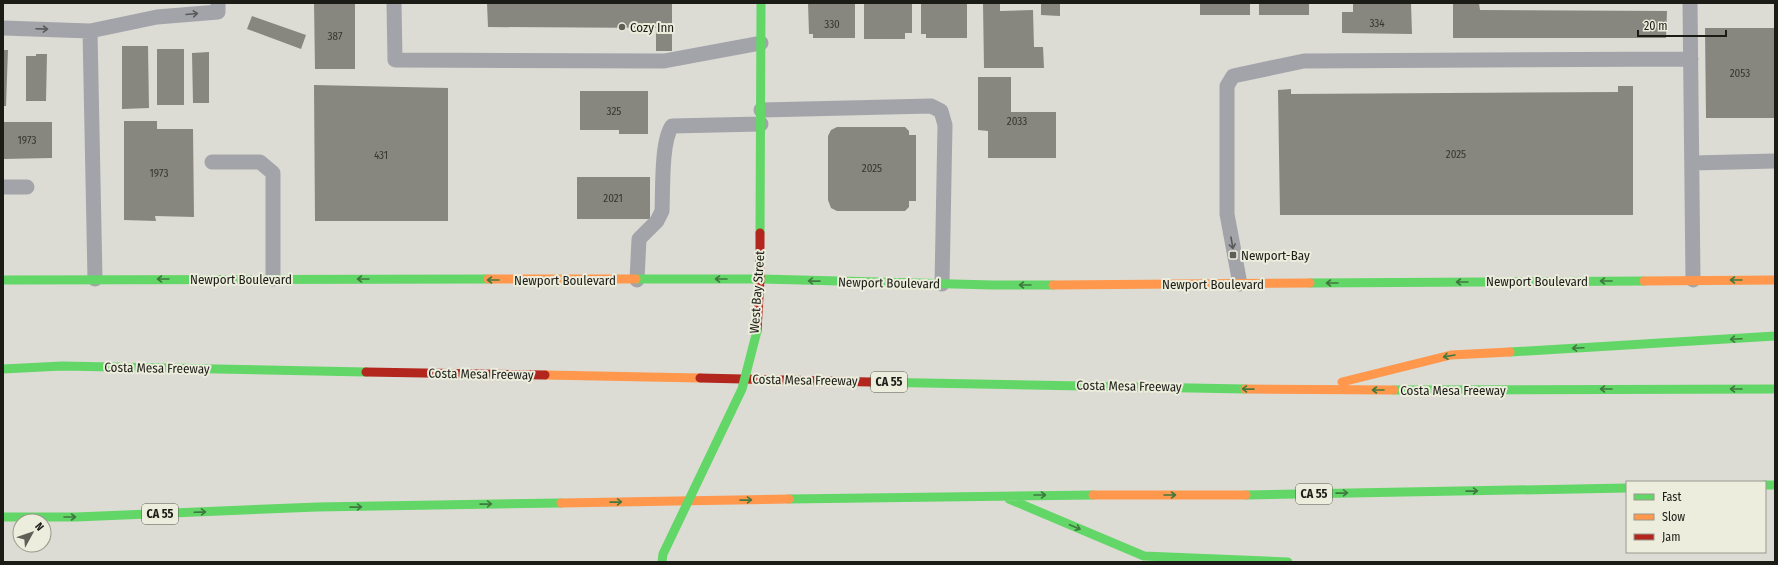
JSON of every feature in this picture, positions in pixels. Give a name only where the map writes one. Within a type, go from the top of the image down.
[{"type":"main road","name":"West Bay Street","points":[[662,562],[663,554],[742,389],[757,331],[760,279],[761,3]]},
{"type":"main road","name":"Newport Boulevard","points":[[3,280],[760,279],[942,284],[1240,284],[1775,280]]},
{"type":"main road","points":[[1308,390],[1451,355],[1775,336]]},
{"type":"main road","name":"Costa Mesa Freeway","points":[[3,369],[70,367],[1308,390],[1775,389]]},
{"type":"main road","name":"CA 55","points":[[3,517],[76,517],[317,507],[1001,495],[1236,495],[1626,488]]},
{"type":"main road","points":[[1001,495],[1144,556],[1288,562]]},
{"type":"lane","points":[[3,28],[90,31],[157,17],[218,12],[218,3]]},
{"type":"lane","points":[[394,3],[395,60],[664,62],[761,43]]},
{"type":"lane","points":[[1690,3],[1693,280]]},
{"type":"lane","points":[[90,31],[95,279]]},
{"type":"lane","points":[[1240,284],[1227,214],[1227,86],[1233,76],[1304,61],[1691,59]]},
{"type":"lane","points":[[637,280],[639,239],[657,221],[662,211],[666,146],[669,130],[672,126],[761,117],[931,106],[941,111],[945,125],[942,284]]},
{"type":"lane","points":[[1692,163],[1775,161]]},
{"type":"lane","points":[[212,162],[260,162],[273,173],[273,280]]},
{"type":"lane","points":[[3,187],[27,187]]},
{"type":"building","points":[[314,3],[355,3],[355,69],[315,69]]},
{"type":"building","name":"Cozy Inn","points":[[487,3],[672,3],[672,51],[656,51],[656,28],[488,27]]},
{"type":"building","points":[[808,3],[855,3],[855,38],[813,38],[813,34],[809,34]]},
{"type":"building","points":[[864,3],[912,3],[912,33],[905,33],[905,39],[864,39]]},
{"type":"building","points":[[921,3],[967,3],[967,38],[926,38],[926,34],[921,34]]},
{"type":"building","points":[[983,3],[1000,3],[1000,11],[1033,10],[1034,47],[1043,47],[1044,68],[984,68]]},
{"type":"building","points":[[1041,3],[1060,3],[1060,16],[1041,15]]},
{"type":"building","points":[[1200,3],[1250,3],[1250,15],[1200,15]]},
{"type":"building","points":[[1259,3],[1309,3],[1309,15],[1259,15]]},
{"type":"building","points":[[1353,3],[1411,3],[1412,34],[1342,33],[1342,12],[1353,12]]},
{"type":"building","points":[[1453,3],[1479,3],[1480,10],[1667,11],[1666,38],[1453,38]]},
{"type":"building","points":[[252,16],[306,35],[301,49],[247,29]]},
{"type":"building","points":[[1705,28],[1775,28],[1775,118],[1706,118]]},
{"type":"building","points":[[122,46],[148,46],[149,108],[122,109]]},
{"type":"building","points":[[157,49],[184,49],[184,105],[157,105]]},
{"type":"building","points":[[3,50],[8,50],[6,106],[3,106]]},
{"type":"building","points":[[209,52],[209,103],[193,103],[192,53]]},
{"type":"building","points":[[36,54],[47,54],[46,101],[26,101],[26,56],[36,56]]},
{"type":"building","points":[[978,77],[1011,77],[1011,112],[1056,112],[1056,158],[988,158],[988,131],[978,130]]},
{"type":"building","points":[[314,85],[448,88],[448,221],[315,221]]},
{"type":"building","points":[[1618,86],[1633,86],[1633,215],[1280,215],[1278,90],[1291,89],[1291,94],[1618,92]]},
{"type":"building","points":[[580,91],[648,91],[648,134],[619,134],[619,130],[580,130]]},
{"type":"building","points":[[124,121],[157,121],[157,129],[193,129],[194,217],[155,216],[156,221],[124,220]]},
{"type":"building","points":[[3,122],[52,122],[52,158],[3,159]]},
{"type":"building","points":[[837,127],[905,127],[909,131],[909,135],[916,135],[916,201],[909,201],[909,207],[905,211],[837,211],[831,208],[828,200],[828,136],[831,130]]},
{"type":"building","points":[[577,177],[650,177],[650,219],[577,219]]},
{"type":"traffic: fast","points":[[760,233],[761,3]]},
{"type":"traffic: fast","points":[[3,280],[488,279]]},
{"type":"traffic: fast","points":[[636,279],[760,279],[993,285],[1053,285]]},
{"type":"traffic: fast","points":[[1310,283],[1644,281]]},
{"type":"traffic: fast","points":[[662,562],[663,554],[742,389],[757,331]]},
{"type":"traffic: fast","points":[[1510,352],[1775,336]]},
{"type":"traffic: fast","points":[[3,369],[62,366],[366,372]]},
{"type":"traffic: fast","points":[[870,382],[1245,389]]},
{"type":"traffic: fast","points":[[1394,390],[1775,389]]},
{"type":"traffic: fast","points":[[1766,485],[1775,485]]},
{"type":"traffic: fast","points":[[1246,495],[1626,488]]},
{"type":"traffic: fast","points":[[789,499],[1093,495]]},
{"type":"traffic: fast","points":[[1009,499],[1144,556],[1288,562]]},
{"type":"traffic: fast","points":[[3,517],[76,517],[317,507],[561,503]]},
{"type":"traffic: slow","points":[[488,279],[636,279]]},
{"type":"traffic: slow","points":[[1644,281],[1775,280]]},
{"type":"traffic: slow","points":[[1053,285],[1310,283]]},
{"type":"traffic: slow","points":[[1342,382],[1451,355],[1510,352]]},
{"type":"traffic: slow","points":[[545,375],[700,378]]},
{"type":"traffic: slow","points":[[1245,389],[1394,390]]},
{"type":"traffic: slow","points":[[1093,495],[1246,495]]},
{"type":"traffic: slow","points":[[561,503],[789,499]]},
{"type":"traffic: jam","points":[[757,331],[760,279],[760,233]]},
{"type":"traffic: jam","points":[[366,372],[545,375]]},
{"type":"traffic: jam","points":[[700,378],[870,382]]},
{"type":"place","name":"Cozy Inn","points":[[622,27]]},
{"type":"place","name":"Newport-Bay","points":[[1233,255]]}]
